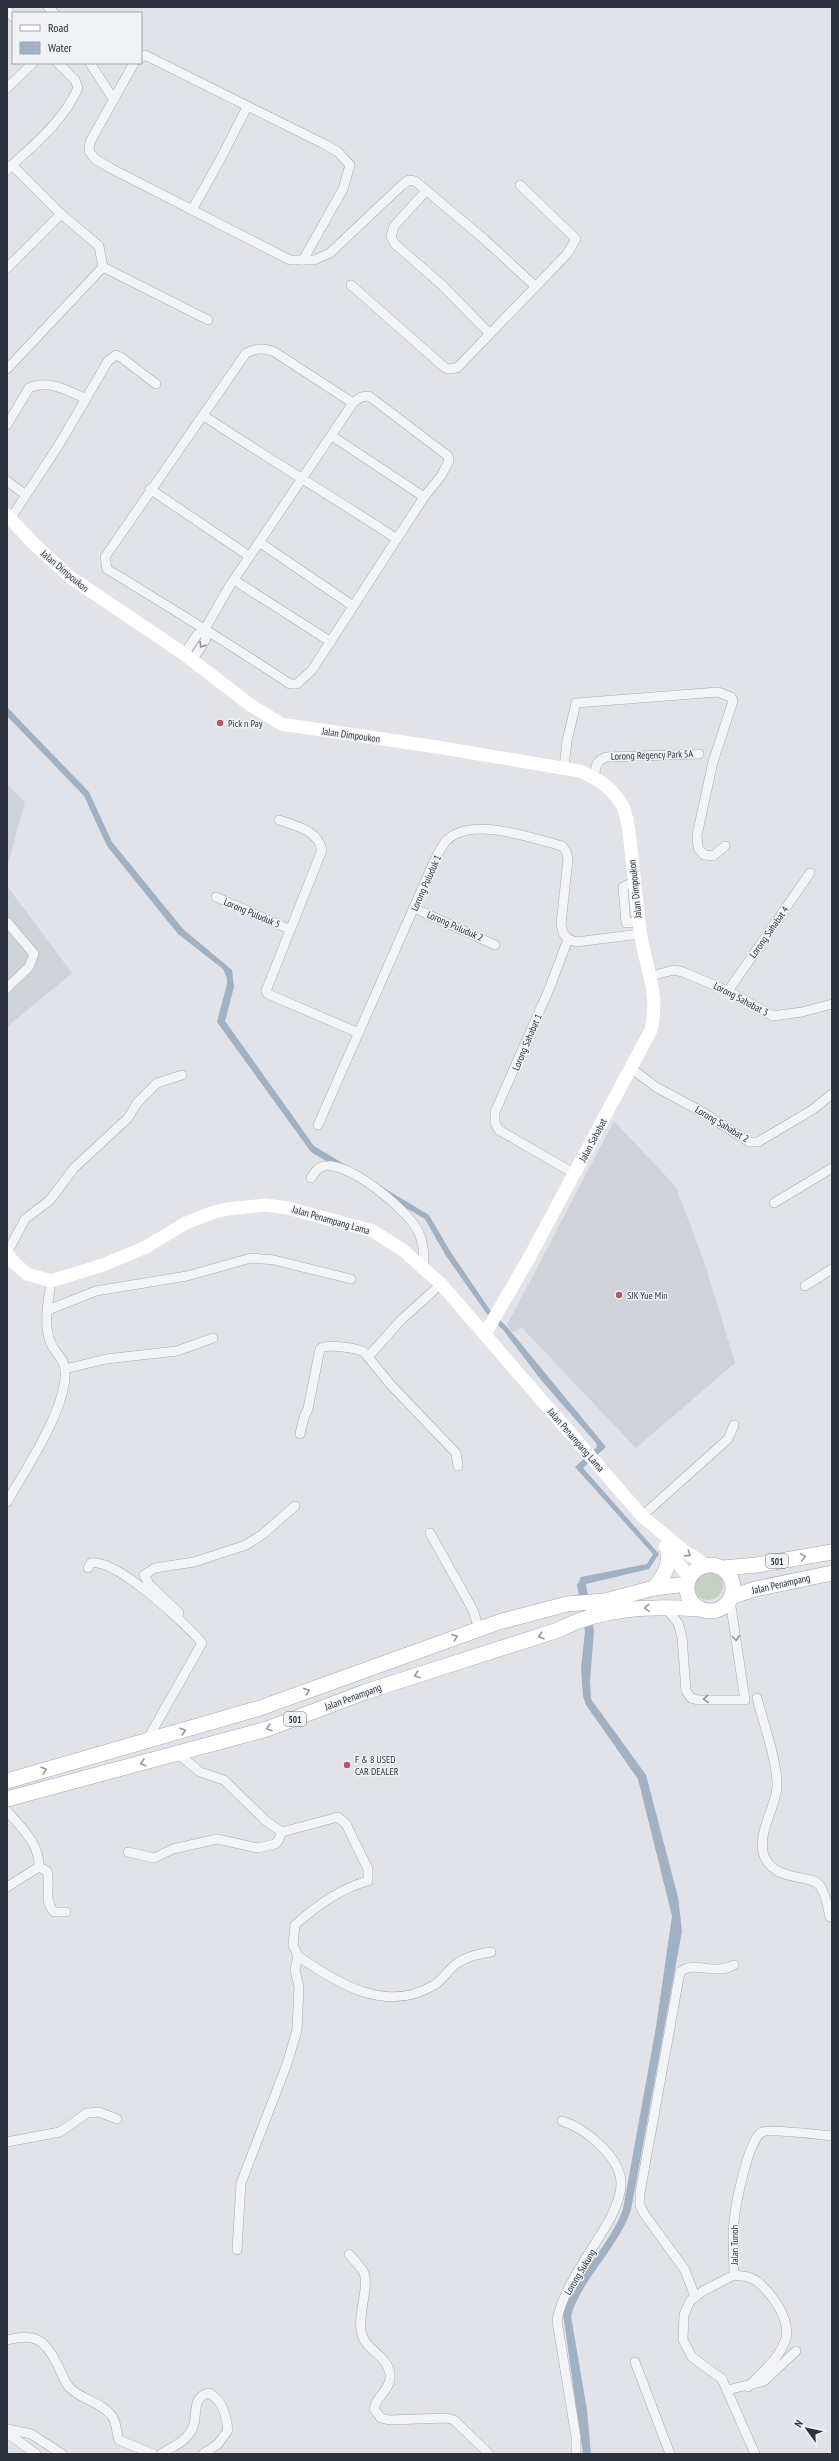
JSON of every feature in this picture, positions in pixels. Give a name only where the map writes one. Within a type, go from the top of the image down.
[{"type":"main road","points":[[654,1588],[667,1570],[668,1556],[666,1548]]},
{"type":"main road","name":"501","points":[[723,1568],[757,1565],[832,1552]]},
{"type":"main road","points":[[706,1565],[723,1568],[732,1581],[730,1599],[716,1610],[700,1609],[689,1599],[688,1580],[696,1569],[706,1565]]},
{"type":"main road","name":"Jalan Penampang","points":[[730,1599],[755,1589],[832,1573]]},
{"type":"main road","name":"Jalan Penampang","points":[[7,1799],[267,1729],[365,1692],[558,1630],[603,1608],[654,1588],[688,1580]]},
{"type":"main road","name":"Jalan Penampang","points":[[7,1781],[260,1708],[479,1629],[576,1603],[603,1608],[665,1607],[700,1609]]},
{"type":"street","points":[[142,57],[145,55],[338,152],[350,165],[343,189],[303,260]]},
{"type":"street","points":[[7,88],[32,64]]},
{"type":"street","points":[[59,64],[75,80],[78,88],[74,97],[53,126],[10,167],[61,214],[99,246],[103,267]]},
{"type":"street","points":[[91,64],[114,100]]},
{"type":"street","points":[[133,64],[90,142],[89,151],[95,159],[290,260],[314,260],[330,253],[402,184],[409,180],[419,183],[426,191],[484,239],[535,286]]},
{"type":"street","points":[[192,210],[247,107]]},
{"type":"street","points":[[350,285],[448,369],[457,368],[566,254],[576,239],[520,185]]},
{"type":"street","points":[[426,191],[394,226],[391,237],[395,244],[442,285],[489,333]]},
{"type":"street","points":[[7,268],[61,214]]},
{"type":"street","points":[[103,267],[208,320]]},
{"type":"street","points":[[7,369],[103,267]]},
{"type":"street","points":[[188,657],[206,639],[205,629],[234,580],[353,403],[361,397],[369,396],[448,456],[449,461],[446,467],[424,497],[331,642],[312,670],[297,684],[290,684],[205,629],[107,569],[105,557],[150,490],[204,416],[246,353],[259,348],[273,351],[353,403]]},
{"type":"street","points":[[9,516],[26,495],[108,361],[116,355],[156,384]]},
{"type":"street","points":[[7,425],[29,388],[35,385],[66,389],[86,399]]},
{"type":"street","points":[[204,416],[397,539]]},
{"type":"street","points":[[332,436],[424,497]]},
{"type":"street","points":[[7,481],[26,495]]},
{"type":"street","points":[[150,490],[249,556]]},
{"type":"street","name":"Jalan Dimpoukon","points":[[9,516],[33,543],[70,577],[188,657],[249,704],[281,724],[437,747],[564,768],[595,777],[612,791],[625,813],[640,928]]},
{"type":"street","points":[[259,542],[354,606]]},
{"type":"street","points":[[234,580],[331,642]]},
{"type":"street","points":[[564,768],[568,735],[576,703],[718,692],[731,697],[733,700],[714,762],[697,835],[698,848],[704,855],[713,856],[725,846]]},
{"type":"street","name":"Lorong Regency Park 5A","points":[[595,777],[595,767],[601,759],[606,757],[698,754]]},
{"type":"street","points":[[279,820],[313,834],[318,838],[322,850],[266,987],[268,994],[359,1033]]},
{"type":"street","name":"Lorong Puluduk 1","points":[[318,1125],[433,864],[446,840],[464,829],[485,828],[562,846],[566,851],[568,859],[561,924],[563,933],[568,939]]},
{"type":"street","name":"Lorong Sahabat 4","points":[[728,991],[810,873]]},
{"type":"street","name":"Lorong Puluduk 5","points":[[216,897],[289,929]]},
{"type":"street","name":"Lorong Puluduk 2","points":[[414,908],[495,944]]},
{"type":"street","points":[[7,922],[34,954],[29,967],[7,988]]},
{"type":"street","points":[[568,939],[576,942],[640,928]]},
{"type":"street","name":"Jalan Sahabat","points":[[484,1334],[529,1258],[632,1069],[650,1030],[653,1020],[651,976],[640,928]]},
{"type":"street","name":"Lorong Sahabat 1","points":[[568,939],[550,987],[495,1112],[495,1123],[499,1130],[574,1174]]},
{"type":"street","name":"Lorong Sahabat 3","points":[[651,976],[674,970],[683,972],[728,991],[773,1016],[802,1012],[832,1004]]},
{"type":"street","name":"Lorong Sahabat 2","points":[[632,1069],[656,1087],[704,1113],[749,1142],[758,1142],[812,1110],[832,1094]]},
{"type":"street","points":[[7,1502],[53,1418],[64,1383],[66,1369],[50,1341],[48,1310],[51,1281],[27,1274],[16,1265],[7,1253],[25,1219],[50,1200],[74,1168],[128,1118],[137,1103],[157,1083],[182,1074]]},
{"type":"street","points":[[311,1178],[319,1168],[326,1166],[354,1175],[374,1186],[402,1210],[418,1230],[423,1242],[424,1270]]},
{"type":"street","points":[[774,1203],[832,1168]]},
{"type":"street","name":"Jalan Penampang Lama","points":[[51,1281],[103,1265],[146,1248],[184,1224],[201,1216],[228,1209],[266,1205],[288,1208],[373,1231],[399,1247],[441,1284],[647,1520],[652,1530],[688,1580]]},
{"type":"street","points":[[48,1310],[96,1291],[187,1276],[250,1258],[274,1260],[351,1279]]},
{"type":"street","points":[[805,1286],[832,1269]]},
{"type":"street","points":[[368,1358],[401,1320],[441,1284]]},
{"type":"street","points":[[66,1369],[106,1359],[177,1351],[213,1338]]},
{"type":"street","points":[[300,1434],[304,1417],[308,1409],[319,1352],[322,1347],[359,1349],[456,1454],[458,1466]]},
{"type":"street","points":[[647,1520],[728,1439],[734,1425]]},
{"type":"street","points":[[195,1635],[191,1625],[149,1584],[144,1575],[155,1568],[194,1562],[246,1545],[263,1534],[295,1506]]},
{"type":"street","name":"Jalan Penampang Lama","points":[[647,1520],[656,1526],[669,1539],[706,1565]]},
{"type":"street","points":[[430,1533],[473,1610],[479,1629]]},
{"type":"street","points":[[88,1568],[91,1563],[98,1562],[121,1572],[148,1592],[202,1643],[146,1742]]},
{"type":"street","points":[[665,1607],[678,1623],[682,1637],[686,1691],[691,1698],[745,1700],[730,1599]]},
{"type":"street","points":[[757,1698],[765,1725],[777,1788],[767,1821],[763,1842],[765,1857],[778,1871],[791,1877],[816,1882],[826,1901],[830,1917]]},
{"type":"street","points":[[177,1753],[200,1772],[224,1780],[266,1821],[282,1832],[338,1817],[346,1824],[368,1869],[368,1881],[356,1884],[314,1908],[295,1925],[293,1945],[298,1956],[339,1981],[378,1997],[390,1997],[420,1992],[435,1985],[456,1964],[475,1955],[491,1952]]},
{"type":"street","points":[[7,1811],[28,1836],[40,1855],[40,1866]]},
{"type":"street","points":[[128,1852],[154,1858],[173,1849],[217,1840],[258,1848],[274,1844],[278,1841],[282,1832]]},
{"type":"street","points":[[7,1887],[40,1866]]},
{"type":"street","points":[[40,1866],[47,1871],[49,1877],[48,1904],[54,1912],[66,1912]]},
{"type":"street","points":[[237,2250],[241,2183],[286,2064],[297,2030],[298,1987],[295,1970],[298,1956]]},
{"type":"street","points":[[695,2297],[685,2270],[640,2206],[640,2193],[680,1972],[689,1967],[724,1971],[734,1965]]},
{"type":"street","points":[[7,2142],[60,2132],[87,2113],[99,2112],[117,2119]]},
{"type":"street","name":"Lorong Sukung","points":[[562,2121],[578,2128],[601,2146],[620,2174],[621,2184],[617,2204],[611,2217],[566,2292],[559,2309],[559,2337],[576,2437],[576,2454]]},
{"type":"street","name":"Jalan Tunoh","points":[[755,2454],[722,2379],[692,2357],[683,2340],[684,2315],[695,2297],[718,2282],[734,2276],[734,2222],[749,2156],[756,2137],[763,2131],[774,2130],[832,2136]]},
{"type":"street","points":[[348,2254],[363,2271],[365,2279],[360,2324],[362,2336],[383,2358],[391,2374],[387,2388],[375,2404],[374,2409],[377,2414],[389,2420],[446,2418],[454,2420],[489,2454]]},
{"type":"street","points":[[734,2276],[747,2276],[757,2281],[776,2303],[785,2320],[786,2338],[776,2356],[748,2387]]},
{"type":"street","points":[[7,2340],[24,2336],[32,2337],[42,2342],[56,2362],[67,2385],[80,2396],[100,2406],[112,2416],[119,2440],[154,2454]]},
{"type":"street","points":[[727,2390],[748,2387],[764,2381],[796,2351]]},
{"type":"street","points":[[636,2362],[670,2454]]},
{"type":"street","points":[[161,2454],[178,2446],[187,2438],[193,2428],[198,2401],[205,2394],[209,2393],[216,2397],[223,2406],[228,2430],[218,2444],[203,2454]]},
{"type":"street","points":[[7,2429],[31,2434],[62,2454]]},
{"type":"street","points":[[7,2433],[36,2454]]},
{"type":"shaded area","points":[[7,784],[25,802],[7,868]]},
{"type":"shaded area","points":[[7,886],[72,973],[7,1027]]},
{"type":"shaded area","name":"SJK Yue Min","points":[[614,1121],[676,1187],[705,1264],[735,1363],[636,1448],[522,1328],[513,1332],[507,1325]]},
{"type":"shaded area","points":[[708,1570],[719,1574],[723,1585],[719,1596],[708,1600],[697,1596],[693,1585],[697,1574]]},
{"type":"water","points":[[7,707],[89,792],[112,842],[183,929],[232,970],[234,987],[225,1021],[314,1146],[429,1215],[450,1251],[490,1310],[508,1328],[606,1447],[583,1468],[659,1554],[649,1569],[586,1584],[594,1631],[590,1681],[591,1699],[646,1775],[678,1897],[682,1931],[631,2210],[618,2238],[583,2290],[571,2316],[587,2410],[591,2454],[583,2454],[563,2314],[575,2286],[610,2236],[623,2209],[656,2027],[672,1916],[638,1779],[586,1705],[583,1696],[581,1668],[585,1632],[577,1585],[581,1577],[647,1564],[653,1554],[575,1467],[597,1447],[596,1443],[541,1380],[504,1331],[487,1314],[446,1256],[425,1219],[311,1152],[217,1022],[227,984],[227,978],[223,969],[178,934],[107,846],[84,796],[7,716]]},
{"type":"place","name":"Pick n Pay","points":[[220,723]]},
{"type":"place","name":"SJK Yue Min","points":[[619,1295]]},
{"type":"place","name":"F & 8 USED CAR DEALER","points":[[347,1765]]}]
